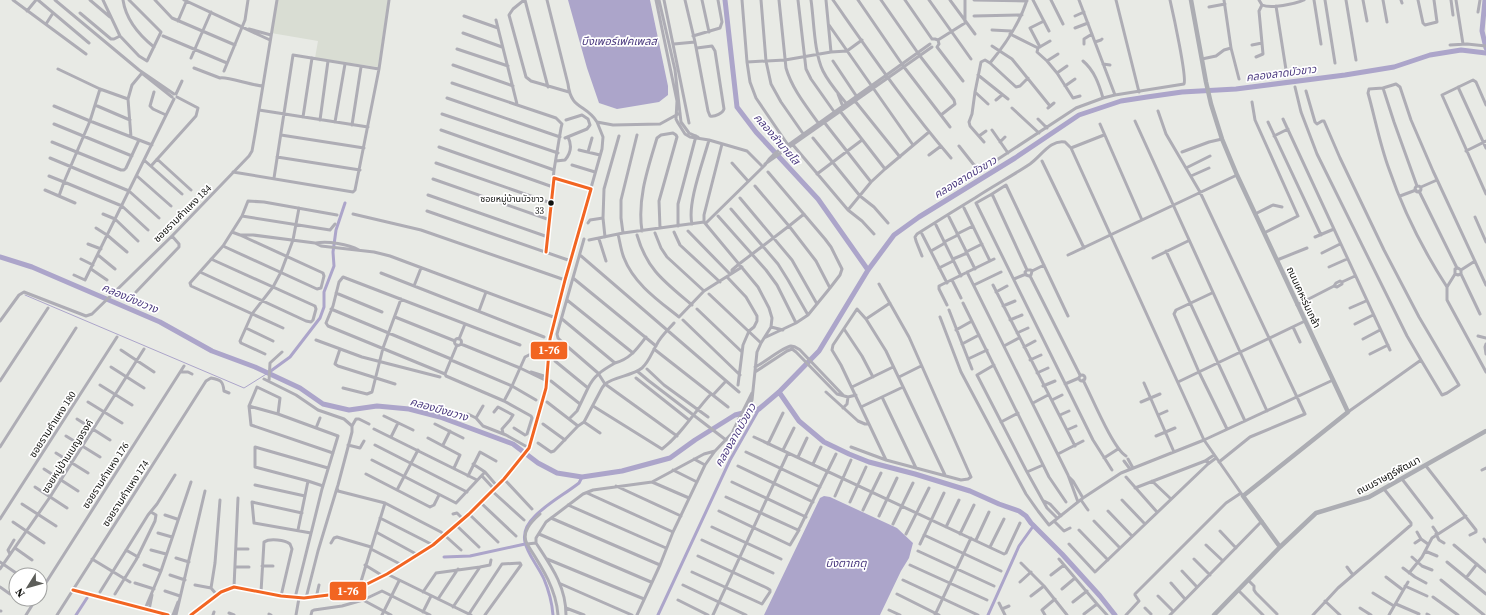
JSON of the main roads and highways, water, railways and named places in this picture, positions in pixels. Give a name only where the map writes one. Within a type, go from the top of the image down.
[{"type":"water","name":"บึงเพอร์เฟคเพลส","points":[[568,0],[650,0],[668,86],[668,95],[659,102],[617,109],[599,103],[587,68]]},
{"type":"water","name":"บึงตาเกตุ","points":[[824,496],[830,497],[897,528],[913,543],[909,558],[901,571],[880,615],[764,615],[820,498]]},
{"type":"waterway","name":"คลองลำนายโส","points":[[725,0],[737,107],[756,132],[818,199],[868,270]]},
{"type":"waterway","points":[[1485,0],[1482,31],[1486,48]]},
{"type":"waterway","name":"คลองลาดบัวขาว","points":[[0,257],[32,267],[160,322],[212,351],[255,367],[300,388],[323,404],[349,410],[377,406],[409,409],[440,417],[513,444],[538,463],[557,473],[582,477],[622,471],[670,458],[695,440],[735,415],[759,409],[779,392],[819,351],[868,270],[894,235],[919,217],[1015,158],[1079,115],[1121,101],[1147,97],[1182,92],[1236,89],[1345,75],[1394,67],[1430,55],[1461,50],[1486,53]]},
{"type":"waterway","points":[[268,373],[290,357],[320,318],[324,307],[324,292],[334,266],[333,252],[336,230],[345,203]]},
{"type":"waterway","points":[[25,295],[244,388],[268,373]]},
{"type":"waterway","points":[[779,392],[799,421],[824,442],[869,462],[970,491],[1019,511],[1026,516],[1062,554],[1115,615]]},
{"type":"waterway","name":"คลองลาดบัวขาว","points":[[658,615],[730,460],[759,409]]},
{"type":"waterway","points":[[553,615],[551,601],[544,579],[527,548],[525,532],[528,524],[535,516],[545,507],[579,483],[582,477]]},
{"type":"waterway","points":[[988,615],[1019,546],[1034,525]]},
{"type":"waterway","points":[[444,557],[470,556],[525,544]]},
{"type":"waterway","points":[[76,615],[87,598]]},
{"type":"place","name":"ซอยหมู่บ้านบัวขาว 33","points":[[551,203]]},
{"type":"water label","name":"คลองบึงขวาง","points":[[130,298]]},
{"type":"water label","name":"คลองบึงขวาง","points":[[439,409]]}]
